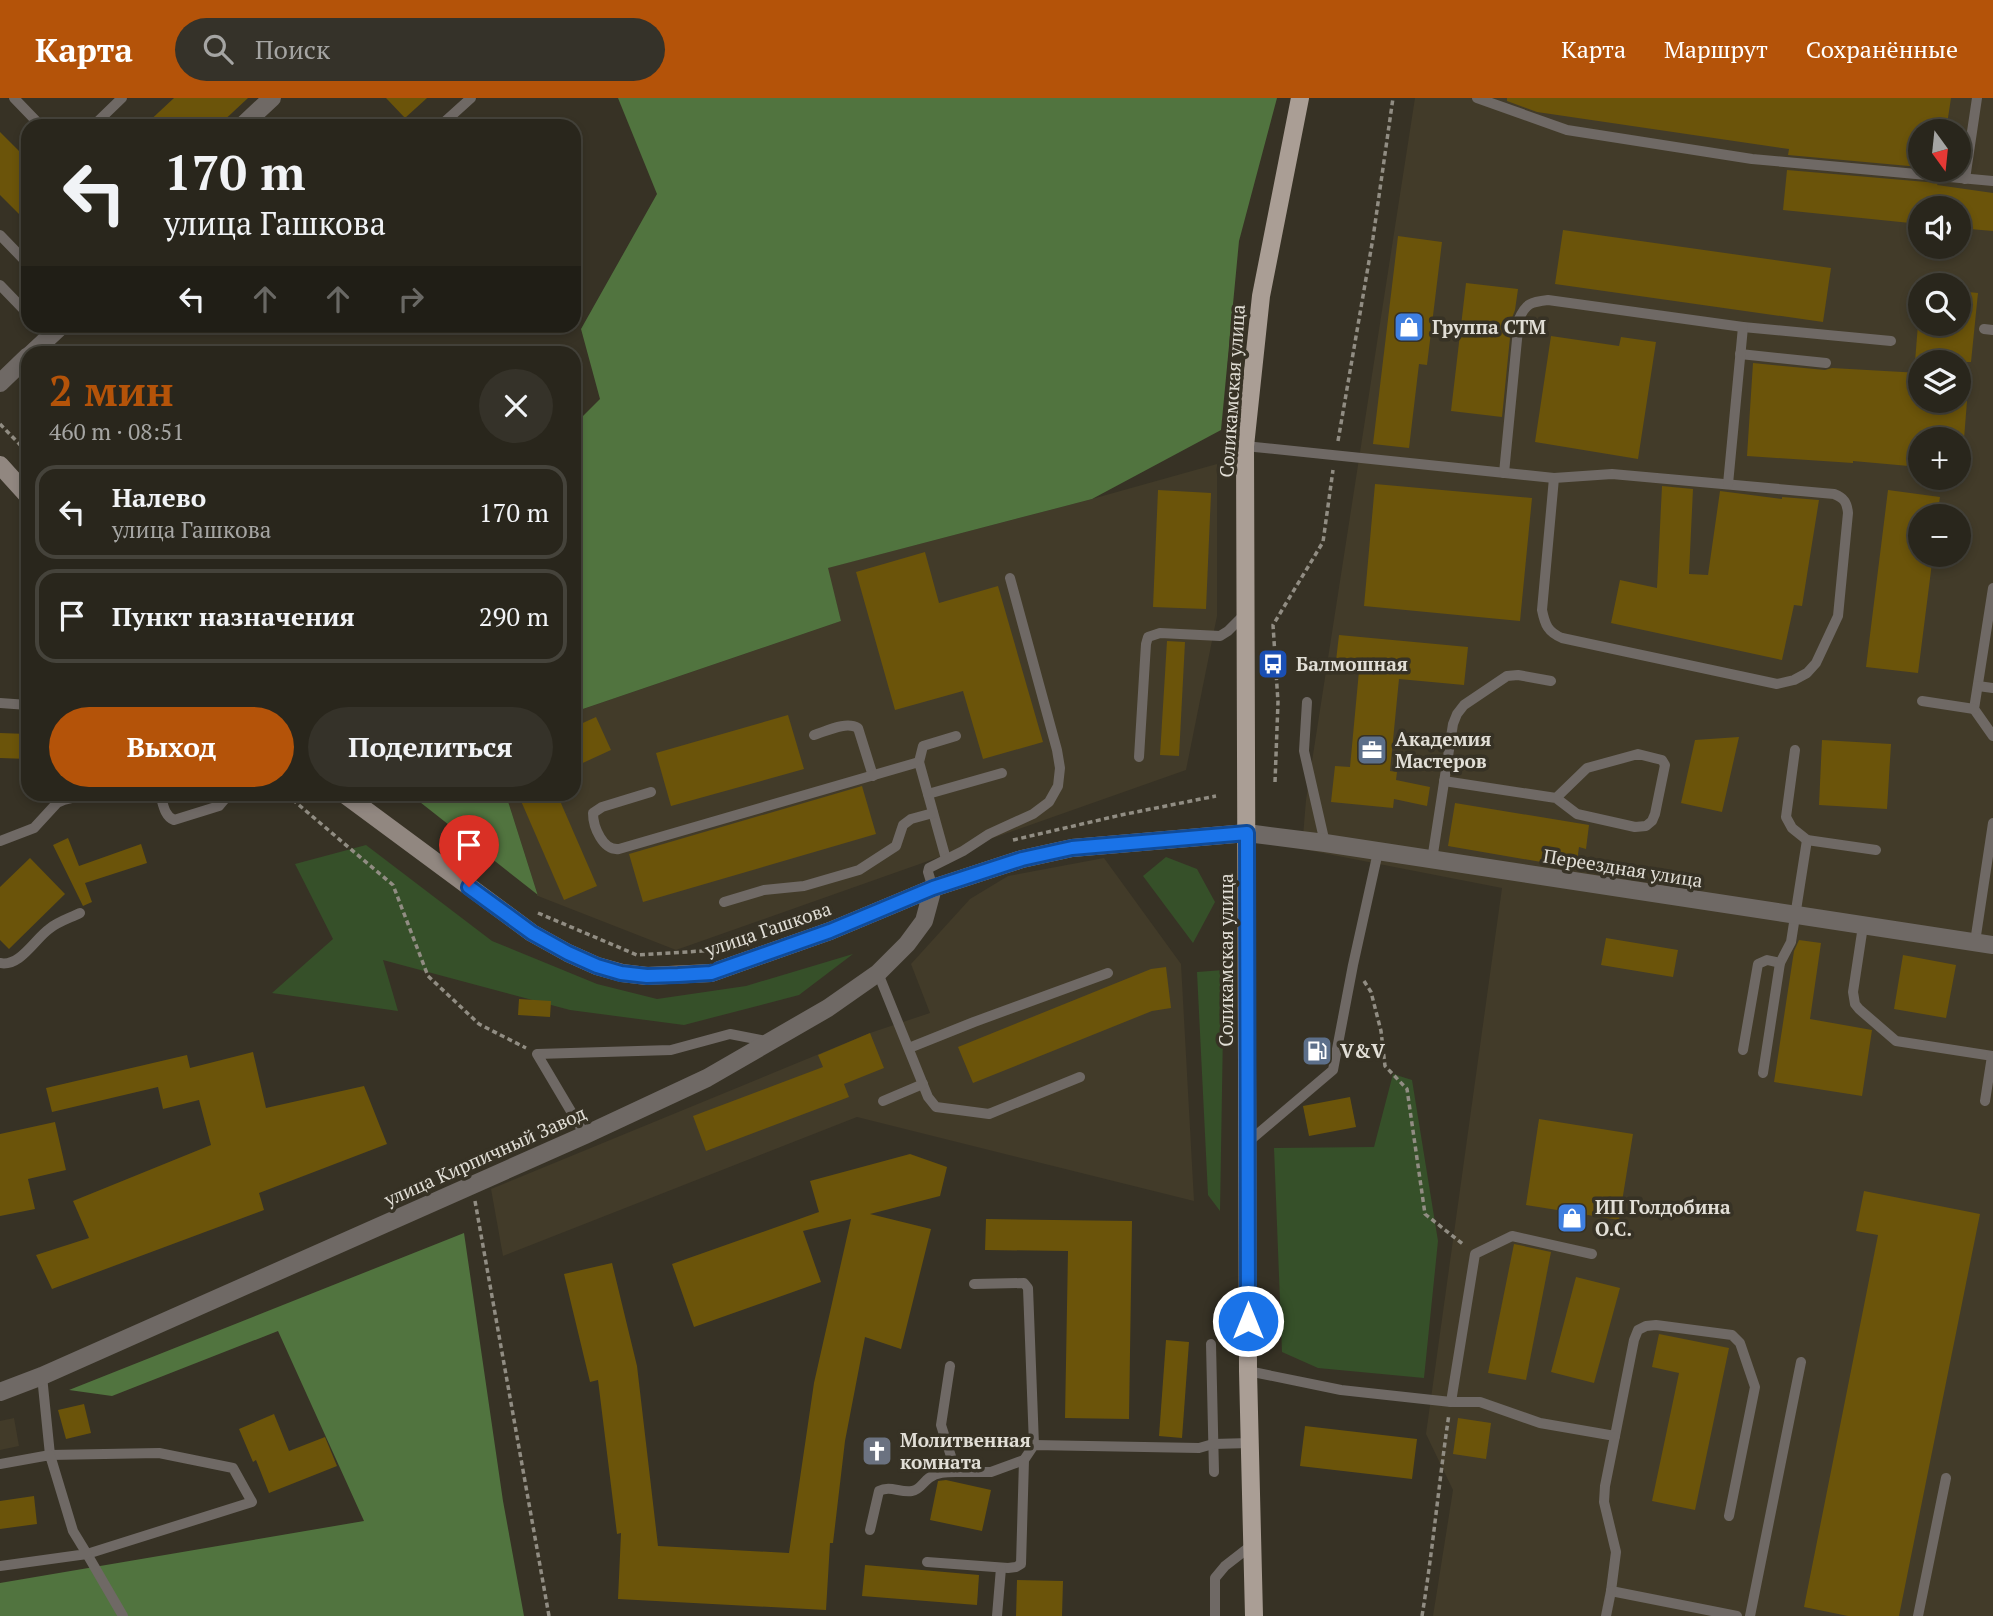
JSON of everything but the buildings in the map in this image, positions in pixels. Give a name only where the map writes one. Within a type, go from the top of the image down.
[{"type":"main road","name":"Соликамская улица","points":[[1254,1616],[1248,1371],[1245,446],[1261,296],[1300,98]]},
{"type":"street","points":[[250,119],[272,98]]},
{"type":"street","points":[[0,383],[21,363]]},
{"type":"street","points":[[0,465],[21,488]]},
{"type":"street","name":"улица Гашкова","points":[[353,801],[532,933],[597,966],[621,973],[647,976],[711,973],[830,931],[933,888],[1022,859],[1072,848],[1247,833]]},
{"type":"street","name":"Переездная улица","points":[[1247,833],[1993,945]]},
{"type":"street","name":"улица Кирпичный Завод","points":[[0,1392],[43,1376],[585,1135],[706,1078],[828,1008],[878,973],[907,944],[924,921],[933,888]]},
{"type":"lane","points":[[14,98],[34,119]]},
{"type":"lane","points":[[100,119],[122,98]]},
{"type":"lane","points":[[448,119],[471,98]]},
{"type":"lane","points":[[1477,98],[1567,130],[1752,159],[1908,174]]},
{"type":"lane","points":[[1971,138],[1977,98]]},
{"type":"lane","points":[[1971,179],[1993,181]]},
{"type":"lane","points":[[0,235],[21,257]]},
{"type":"lane","points":[[0,285],[21,307]]},
{"type":"lane","points":[[1504,473],[1519,319],[1523,308],[1533,302],[1548,300],[1742,327],[1891,341]]},
{"type":"lane","points":[[1728,484],[1742,327]]},
{"type":"lane","points":[[1740,354],[1826,363]]},
{"type":"lane","points":[[1245,446],[1554,478],[1612,474],[1843,497],[1848,513],[1838,615],[1816,663],[1807,673],[1777,684],[1562,638],[1551,633],[1542,610],[1554,478]]},
{"type":"lane","points":[[933,888],[929,868],[989,834],[1033,814],[1049,802],[1058,786],[1060,768],[1057,750],[1010,578]]},
{"type":"lane","points":[[1993,588],[1974,709],[1993,736]]},
{"type":"lane","points":[[1139,757],[1148,637],[1160,633],[1220,636],[1246,612]]},
{"type":"lane","points":[[1432,860],[1457,713],[1464,705],[1507,676],[1552,681]]},
{"type":"lane","points":[[1978,685],[1993,688]]},
{"type":"lane","points":[[1922,701],[1974,709]]},
{"type":"lane","points":[[1307,702],[1304,751],[1325,843]]},
{"type":"lane","points":[[0,703],[21,704]]},
{"type":"lane","points":[[814,735],[845,726],[858,728],[873,776]]},
{"type":"lane","points":[[947,859],[919,762],[923,746],[956,736]]},
{"type":"lane","points":[[1795,750],[1785,810],[1792,828],[1807,840],[1876,850]]},
{"type":"lane","points":[[1444,781],[1556,798],[1577,814],[1634,827],[1646,826],[1652,821],[1665,765],[1662,760],[1637,754],[1587,768],[1556,798]]},
{"type":"lane","points":[[652,792],[602,807],[593,813],[593,822],[608,848],[619,849],[919,762]]},
{"type":"lane","points":[[928,794],[1002,773]]},
{"type":"lane","points":[[0,841],[33,828],[62,801]]},
{"type":"lane","points":[[162,801],[169,818],[174,820],[219,806],[223,801]]},
{"type":"lane","points":[[724,902],[764,890],[804,886],[859,870],[896,846],[903,825],[911,819],[933,813]]},
{"type":"lane","points":[[1975,943],[1993,823]]},
{"type":"lane","points":[[1763,1073],[1780,963],[1791,942],[1807,840]]},
{"type":"lane","points":[[1247,1143],[1333,1070],[1378,852]]},
{"type":"lane","points":[[0,963],[9,964],[17,960],[50,927],[80,913]]},
{"type":"lane","points":[[1863,926],[1853,992],[1855,1004],[1896,1041],[1993,1056],[1985,1101]]},
{"type":"lane","points":[[1744,1050],[1758,964],[1762,961],[1780,963]]},
{"type":"lane","points":[[878,973],[928,1097],[936,1107],[989,1114],[1080,1077]]},
{"type":"lane","points":[[909,1048],[1108,973]]},
{"type":"lane","points":[[585,1135],[537,1054],[671,1050],[730,1034],[770,1042]]},
{"type":"lane","points":[[883,1101],[923,1084]]},
{"type":"lane","points":[[1451,1402],[1475,1254],[1512,1236],[1592,1254]]},
{"type":"lane","points":[[927,1562],[1001,1568],[1021,1564],[1024,1460],[1034,1445],[1028,1289],[1024,1283],[974,1284]]},
{"type":"lane","points":[[1606,1616],[1616,1552],[1604,1502],[1605,1486],[1634,1340],[1638,1330],[1646,1326],[1732,1335],[1740,1343],[1755,1387],[1729,1516]]},
{"type":"lane","points":[[1211,1344],[1214,1472]]},
{"type":"lane","points":[[1750,1616],[1801,1362]]},
{"type":"lane","points":[[950,1366],[941,1424],[956,1472]]},
{"type":"lane","points":[[1248,1371],[1340,1390],[1451,1402],[1480,1402],[1540,1423],[1615,1436]]},
{"type":"lane","points":[[43,1376],[50,1455],[74,1531],[123,1616]]},
{"type":"lane","points":[[1034,1445],[1199,1448],[1213,1444],[1250,1443]]},
{"type":"lane","points":[[0,1464],[50,1455],[159,1453],[233,1468],[252,1502],[87,1554],[0,1566]]},
{"type":"lane","points":[[870,1530],[879,1491],[888,1488],[916,1490],[938,1473],[991,1472],[1024,1460]]},
{"type":"lane","points":[[1918,1616],[1946,1478]]},
{"type":"lane","points":[[1215,1616],[1214,1578],[1252,1545]]},
{"type":"lane","points":[[997,1616],[1001,1568]]},
{"type":"lane","points":[[1611,1591],[1737,1616]]},
{"type":"path","points":[[0,424],[21,446]]},
{"type":"path","points":[[294,801],[393,885],[428,976],[479,1024],[537,1054]]},
{"type":"path","points":[[1353,965],[1371,992],[1381,1031],[1385,1066],[1408,1089],[1425,1214],[1475,1254]]},
{"type":"path","points":[[472,1185],[549,1616]]},
{"type":"path","points":[[1422,1616],[1451,1402]]},
{"type":"shaded area","points":[[1415,98],[1993,98],[1993,1616],[1433,1616],[1453,1490],[1426,1434],[1502,888],[1302,849],[1306,800]]},
{"type":"shaded area","points":[[1217,464],[1217,616],[1186,770],[676,950],[538,896],[508,801],[581,801],[581,710],[841,621],[827,568]]},
{"type":"shaded area","points":[[1104,858],[1181,964],[1194,1201],[857,1117],[503,1256],[491,1189],[870,1033],[930,1013],[911,964],[970,899],[1008,876]]},
{"type":"shaded area","points":[[14,1418],[19,1446],[0,1450],[0,1421]]},
{"type":"green space","points":[[618,98],[1277,98],[1239,241],[1221,430],[1092,499],[828,568],[841,621],[581,710],[581,418],[600,399],[581,329],[657,194]]},
{"type":"green space","points":[[419,801],[508,801],[538,895]]},
{"type":"green space","points":[[366,845],[492,941],[597,984],[657,999],[746,986],[853,954],[799,995],[684,1025],[570,1010],[383,960],[398,1011],[272,993],[333,939],[295,864]]},
{"type":"green space","points":[[1166,857],[1197,869],[1215,902],[1193,943],[1143,876]]},
{"type":"green space","points":[[1224,970],[1220,1211],[1208,1195],[1197,972]]},
{"type":"green space","points":[[1393,1074],[1412,1080],[1438,1241],[1424,1378],[1318,1368],[1282,1352],[1274,1148],[1374,1147]]},
{"type":"green space","points":[[464,1233],[503,1501],[524,1616],[0,1616],[0,1583],[364,1521],[278,1331],[112,1396],[69,1390]]},
{"type":"place","name":"Группа СТМ","points":[[1409,327]]},
{"type":"place","name":"Балмошная","points":[[1273,664]]},
{"type":"place","name":"Академия Мастеров","points":[[1372,750]]},
{"type":"place","name":"V&V","points":[[1317,1051]]},
{"type":"place","name":"ИП Голдобина О.С.","points":[[1572,1218]]},
{"type":"place","name":"Молитвенная комната","points":[[877,1451]]},
{"type":"route","points":[[469,887],[532,933],[597,966],[621,973],[647,976],[711,973],[830,931],[933,888],[1022,859],[1072,848],[1247,833],[1248,1321]]}]
